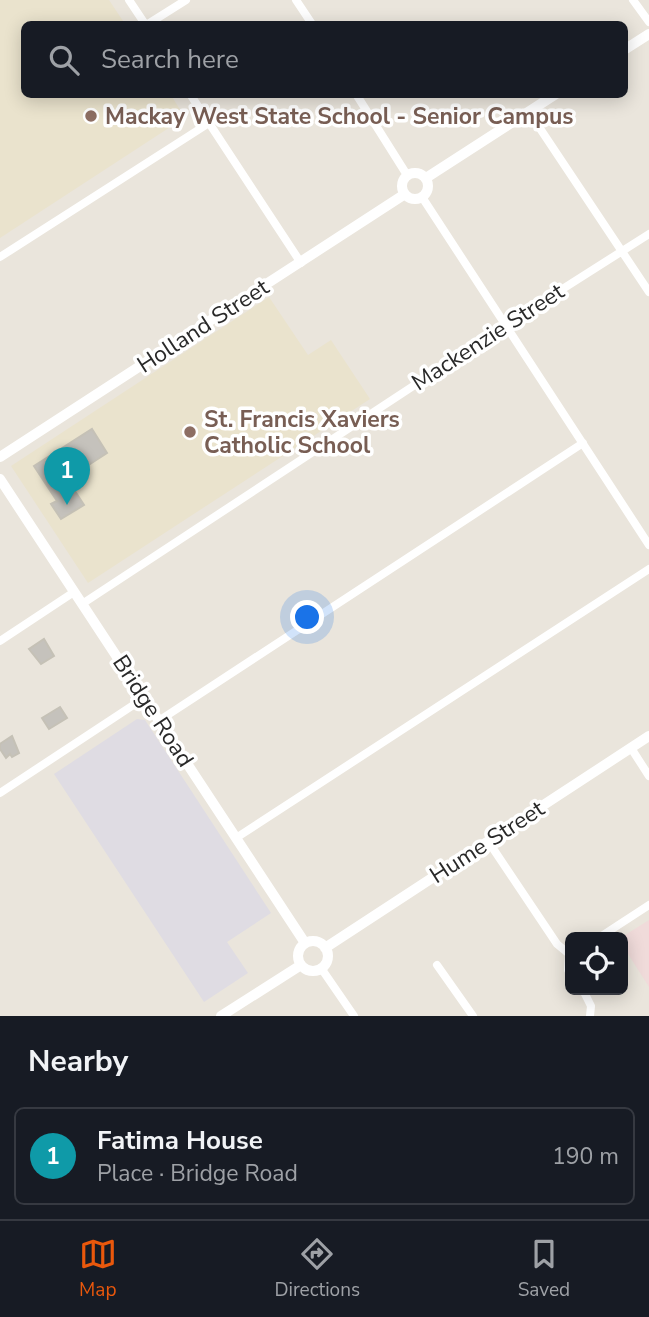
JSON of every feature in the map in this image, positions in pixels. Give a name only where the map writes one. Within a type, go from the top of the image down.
[{"type":"street","points":[[130,0],[144,21]]},
{"type":"street","points":[[151,21],[186,0]]},
{"type":"street","points":[[296,0],[310,21]]},
{"type":"street","points":[[633,0],[649,22]]},
{"type":"street","points":[[628,48],[649,34]]},
{"type":"street","points":[[193,98],[301,263]]},
{"type":"street","points":[[359,98],[407,175]]},
{"type":"street","points":[[425,178],[550,98]]},
{"type":"street","points":[[529,112],[649,292]]},
{"type":"street","points":[[0,257],[209,123]]},
{"type":"street","points":[[416,173],[425,178],[428,189],[422,197],[412,199],[405,194],[402,183],[407,175],[416,173]]},
{"type":"street","name":"Holland Street","points":[[0,457],[405,194]]},
{"type":"street","points":[[422,197],[649,545]]},
{"type":"street","name":"Mackenzie Street","points":[[82,604],[506,324],[649,234]]},
{"type":"street","points":[[159,720],[583,443]]},
{"type":"street","name":"Bridge Road","points":[[0,479],[305,943]]},
{"type":"street","points":[[236,838],[649,569]]},
{"type":"street","points":[[0,641],[74,592]]},
{"type":"street","points":[[0,793],[144,698]]},
{"type":"street","name":"Hume Street","points":[[325,948],[649,736]]},
{"type":"street","points":[[631,748],[649,776]]},
{"type":"street","points":[[488,841],[557,944],[565,950]]},
{"type":"street","points":[[608,932],[649,905]]},
{"type":"street","points":[[314,941],[325,948],[327,960],[321,968],[312,971],[301,965],[298,955],[305,943],[314,941]]},
{"type":"street","points":[[221,1016],[301,965]]},
{"type":"street","points":[[438,965],[473,1016]]},
{"type":"street","points":[[321,968],[354,1016]]},
{"type":"street","points":[[586,995],[591,1006],[590,1016]]},
{"type":"shaded area","name":"Mackay West State School - Senior Campus","points":[[0,0],[109,0],[123,21],[21,21],[21,98],[173,98],[182,113],[181,120],[0,238]]},
{"type":"shaded area","name":"St. Francis Xaviers Catholic School","points":[[269,297],[308,355],[331,340],[370,399],[88,583],[11,466]]},
{"type":"shaded area","points":[[137,719],[145,720],[271,913],[227,942],[248,973],[204,1002],[54,774]]},
{"type":"shaded area","points":[[649,920],[649,987],[628,954],[628,933]]},
{"type":"building","points":[[92,429],[107,453],[67,479],[84,505],[61,519],[51,504],[57,501],[34,466]]},
{"type":"building","points":[[44,639],[54,656],[41,664],[29,649]]},
{"type":"building","points":[[60,707],[67,718],[49,729],[42,718]]},
{"type":"building","points":[[12,736],[19,753],[12,757],[10,754],[6,758],[0,744]]},
{"type":"place","name":"Mackay West State School - Senior Campus","points":[[91,116]]},
{"type":"place","name":"St. Francis Xaviers Catholic School","points":[[190,432]]},
{"type":"place","name":"Fatima House","points":[[67,505]]}]
